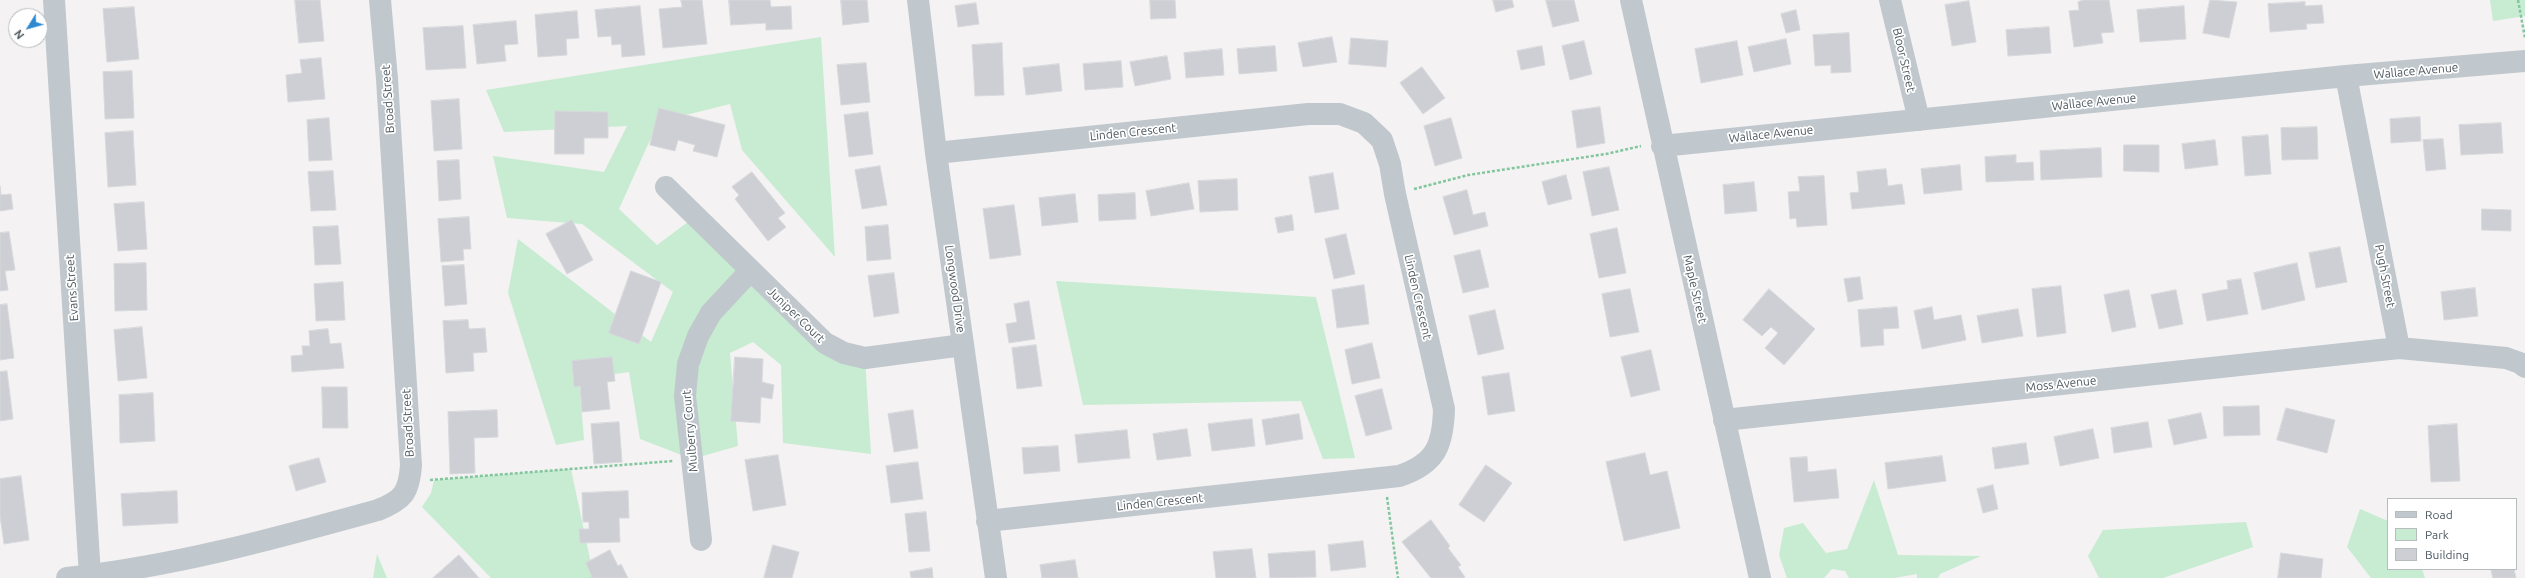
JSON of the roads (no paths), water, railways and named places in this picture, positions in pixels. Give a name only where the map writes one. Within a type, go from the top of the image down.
[{"type":"street","name":"Evans Street","points":[[54,0],[90,576]]},
{"type":"street","name":"Broad Street","points":[[90,576],[189,560],[378,510],[394,504],[404,495],[410,482],[388,86],[380,0]]},
{"type":"street","name":"Longwood Drive","points":[[918,0],[936,153],[996,578]]},
{"type":"street","name":"Maple Street","points":[[1631,0],[1662,146],[1760,578]]},
{"type":"street","name":"Bloor Street","points":[[1890,0],[1919,120]]},
{"type":"street","name":"Wallace Avenue","points":[[1662,146],[2346,76],[2525,61]]},
{"type":"street","name":"Pugh Street","points":[[2346,76],[2399,348]]},
{"type":"street","name":"Linden Crescent","points":[[936,153],[1308,114],[1340,114],[1364,123],[1382,140],[1390,164],[1395,194],[1444,409],[1443,430],[1438,449],[1415,471],[1384,478],[987,521]]},
{"type":"street","name":"Juniper Court","points":[[666,187],[825,343],[844,353],[865,358],[887,357],[963,345]]},
{"type":"street","name":"Mulberry Court","points":[[702,540],[685,396],[688,364],[698,336],[712,313],[750,271]]},
{"type":"street","points":[[2399,348],[2506,358],[2520,363],[2525,368]]},
{"type":"street","name":"Moss Avenue","points":[[1724,420],[2399,348]]},
{"type":"street","points":[[67,578],[90,576]]}]
